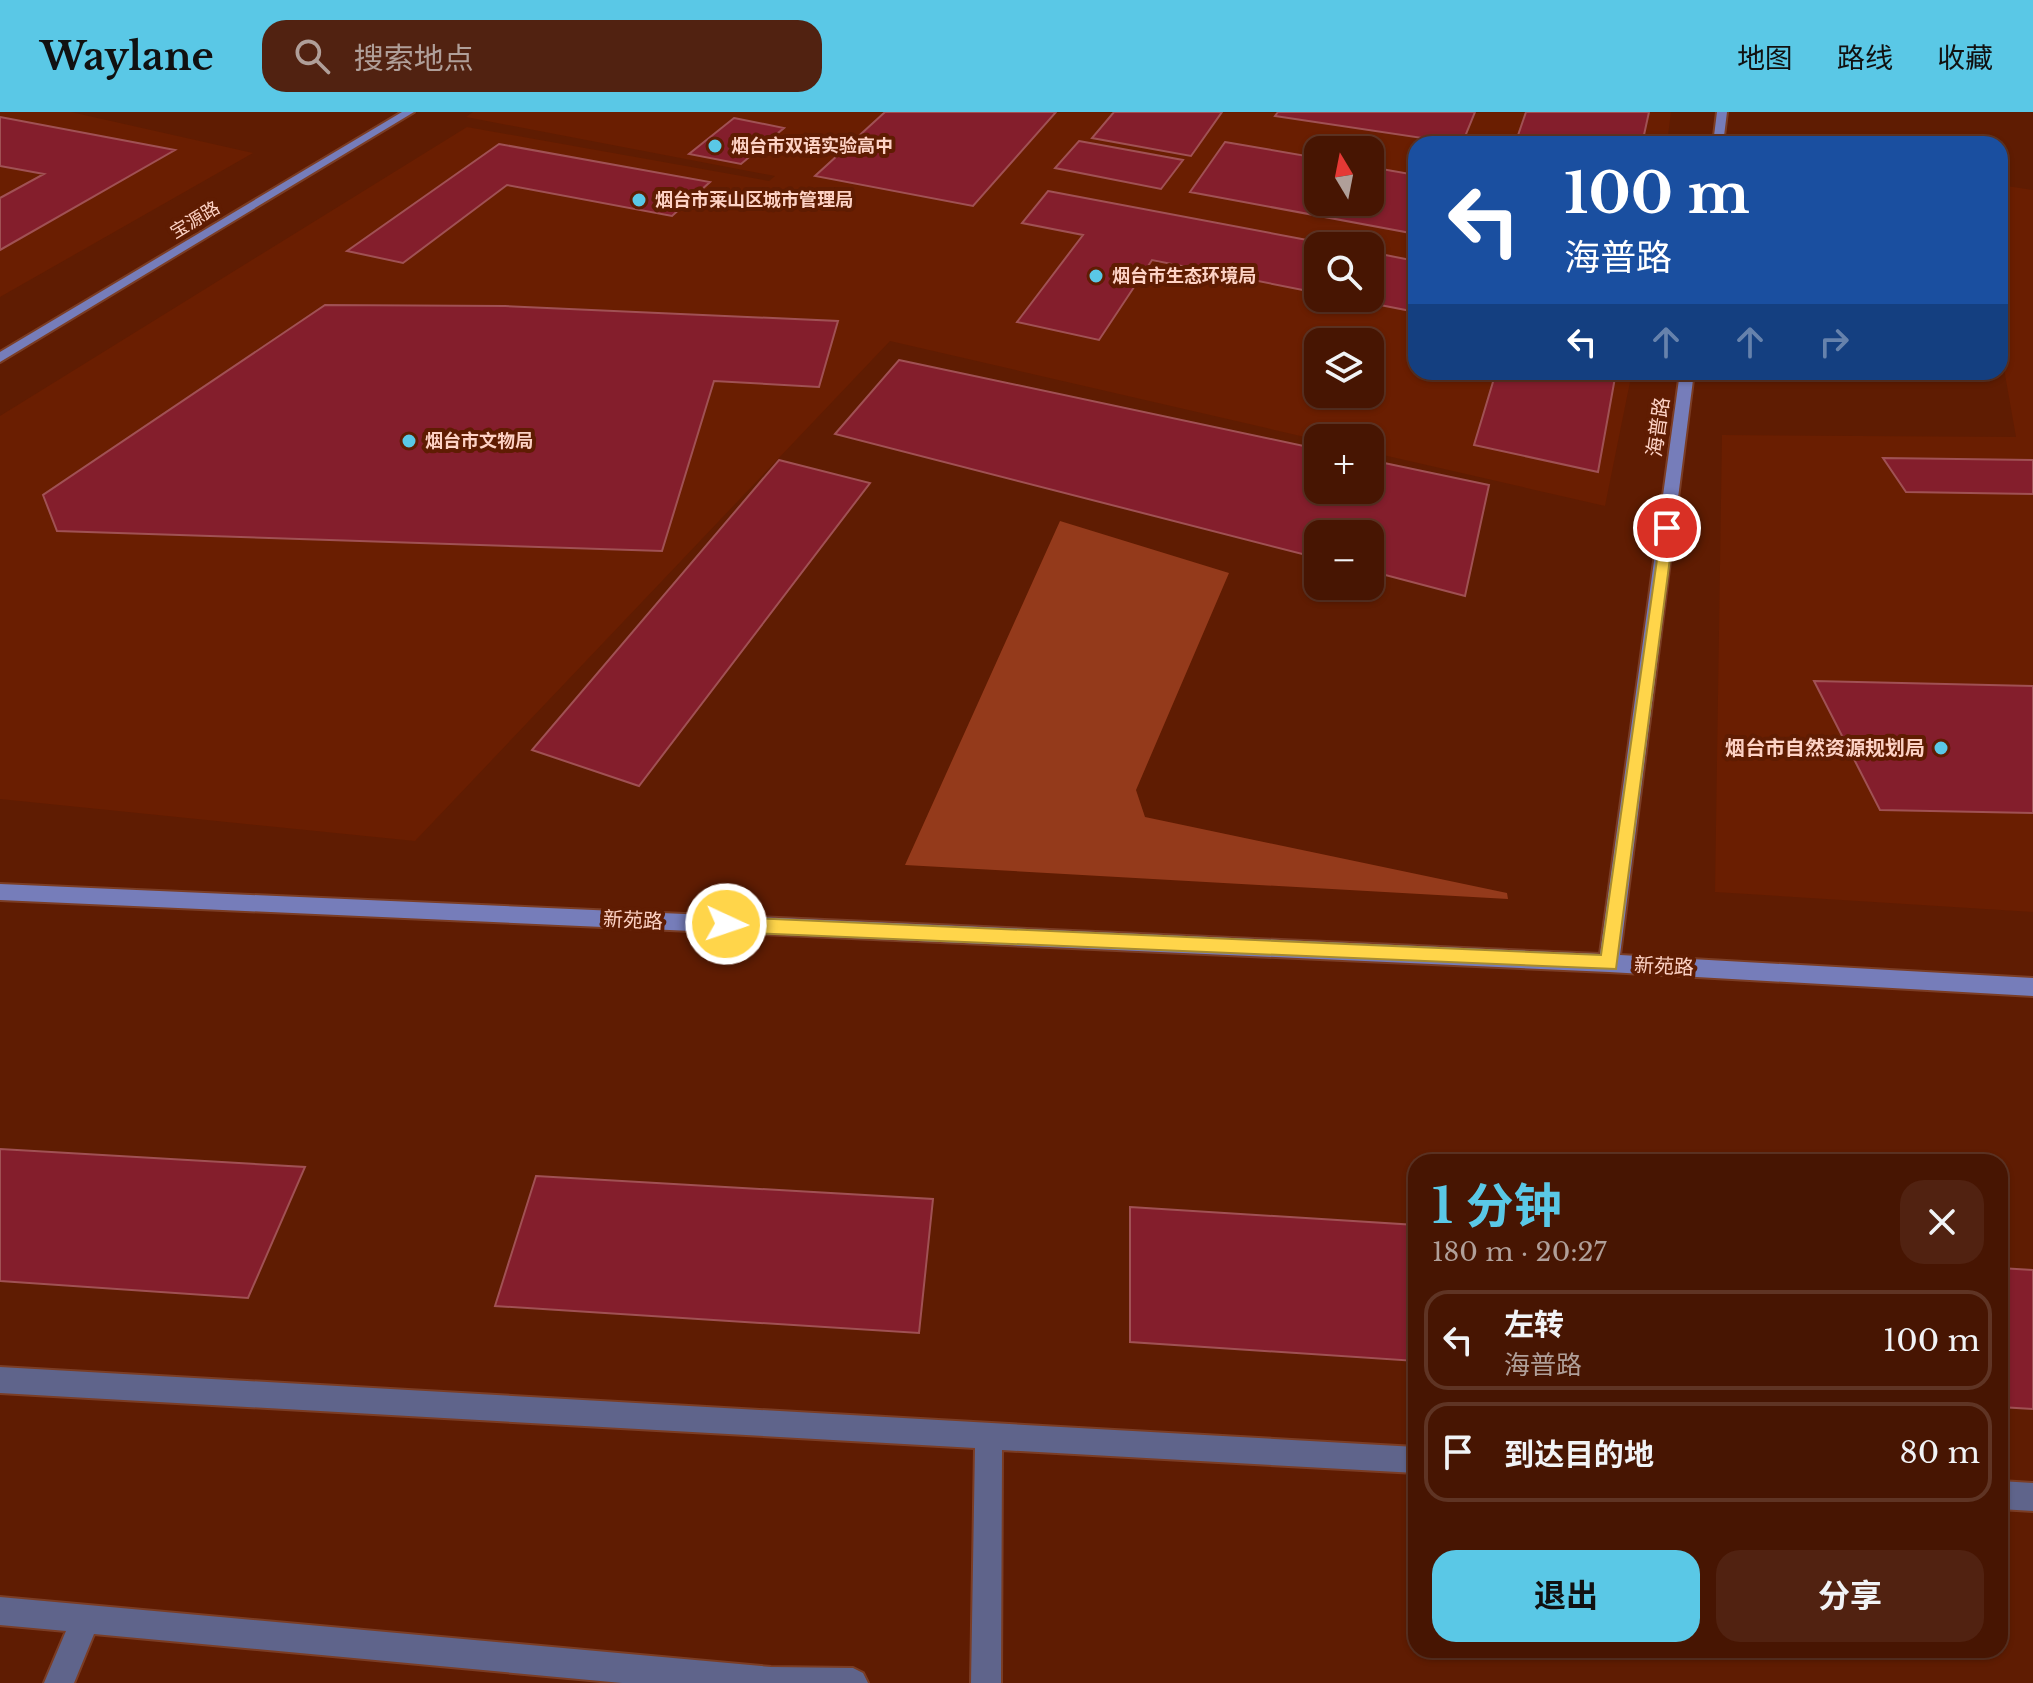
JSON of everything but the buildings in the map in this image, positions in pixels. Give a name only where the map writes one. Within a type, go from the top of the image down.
[{"type":"street","name":"宝源路","points":[[0,358],[409,112]]},
{"type":"street","points":[[1719,136],[1722,112]]},
{"type":"street","name":"海普路","points":[[1609,963],[1686,380]]},
{"type":"street","name":"新苑路","points":[[0,892],[1609,963],[2033,987]]},
{"type":"street","points":[[0,1380],[1408,1460]]},
{"type":"street","points":[[986,1683],[989,1434]]},
{"type":"street","points":[[2008,1495],[2033,1497]]},
{"type":"street","points":[[0,1611],[771,1683],[853,1683]]},
{"type":"street","points":[[59,1683],[86,1618]]},
{"type":"shaded area","points":[[0,112],[71,112],[253,153],[0,297]]},
{"type":"shaded area","points":[[473,112],[1671,112],[1668,136],[1408,136],[1408,380],[1630,380],[1605,506],[1384,455],[1384,424],[1304,424],[1304,437],[890,341],[415,841],[0,799],[0,416],[467,127],[769,181],[775,176],[466,117]]},
{"type":"shaded area","points":[[2008,186],[2033,190],[2033,912],[1715,892],[1722,435],[2016,437],[2006,380]]},
{"type":"shaded area","points":[[1060,521],[1229,573],[1136,790],[1145,817],[1507,893],[1508,899],[905,865]]},
{"type":"place","name":"烟台市双语实验高中","points":[[715,146]]},
{"type":"place","name":"烟台市莱山区城市管理局","points":[[639,200]]},
{"type":"place","name":"烟台市生态环境局","points":[[1096,276]]},
{"type":"place","name":"烟台市文物局","points":[[409,441]]},
{"type":"place","name":"烟台市自然资源规划局","points":[[1941,748]]},
{"type":"route","points":[[726,924],[1609,963],[1667,528]]}]
